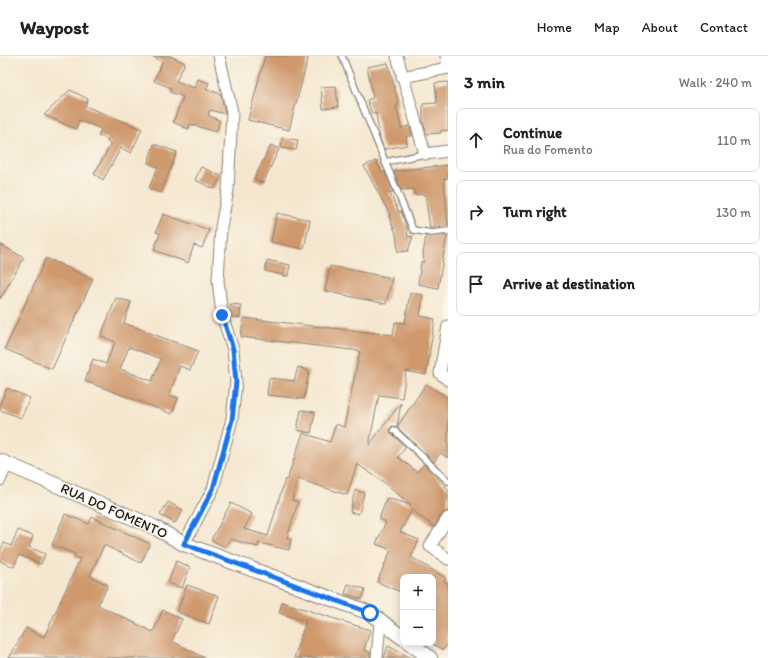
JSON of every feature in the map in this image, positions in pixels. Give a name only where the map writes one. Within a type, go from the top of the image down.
[{"type":"street","points":[[184,544],[213,489],[232,420],[236,382],[233,349],[222,315],[218,280],[221,227],[228,190],[232,112],[219,56]]},
{"type":"street","points":[[397,56],[425,154],[448,151]]},
{"type":"street","points":[[402,77],[448,68],[446,56]]},
{"type":"street","points":[[448,326],[440,373],[448,380]]},
{"type":"street","points":[[0,480],[4,463]]},
{"type":"street","name":"RUA DO FOMENTO","points":[[4,463],[152,526],[184,544],[363,610],[400,636]]},
{"type":"street","points":[[448,518],[430,546],[448,559]]},
{"type":"street","points":[[376,658],[380,621]]},
{"type":"street","points":[[414,646],[430,658]]},
{"type":"lane","points":[[342,56],[413,230],[432,233],[448,231]]},
{"type":"lane","points":[[385,162],[425,154]]},
{"type":"lane","points":[[394,430],[448,481]]},
{"type":"building","points":[[152,56],[170,56],[185,63],[176,81],[194,88],[198,79],[209,83],[206,89],[221,94],[225,114],[210,110],[208,115],[220,121],[216,132],[190,124],[188,129],[173,122],[183,97],[170,92],[171,88],[154,81],[162,62]]},
{"type":"building","points":[[265,56],[302,56],[308,58],[289,130],[248,120]]},
{"type":"building","points":[[388,63],[399,105],[396,106],[401,128],[410,126],[412,136],[406,136],[407,145],[384,149],[380,139],[376,113],[372,114],[367,100],[373,98],[367,67]]},
{"type":"building","points":[[448,82],[448,130],[440,131],[441,133],[427,134],[423,123],[423,104],[437,103],[435,83]]},
{"type":"building","points":[[336,86],[338,107],[323,109],[321,87]]},
{"type":"building","points":[[70,90],[88,99],[85,106],[142,129],[131,153],[121,148],[103,180],[94,174],[111,144],[107,142],[108,139],[98,136],[101,129],[79,120],[76,129],[44,115]]},
{"type":"building","points":[[282,138],[298,140],[296,150],[281,148]]},
{"type":"building","points":[[154,144],[177,152],[161,193],[149,188],[158,167],[148,163]]},
{"type":"building","points":[[271,145],[279,149],[263,183],[254,179]]},
{"type":"building","points":[[376,161],[382,173],[385,172],[393,192],[389,192],[399,212],[401,211],[408,237],[413,236],[408,251],[398,252],[396,234],[389,216],[390,215],[364,166]]},
{"type":"building","points":[[448,165],[448,178],[444,179],[448,227],[430,228],[425,194],[415,195],[414,189],[401,190],[394,171]]},
{"type":"building","points":[[201,167],[221,176],[214,189],[195,180]]},
{"type":"building","points":[[277,213],[310,220],[304,249],[271,242]]},
{"type":"building","points":[[163,214],[209,230],[202,248],[194,245],[188,263],[154,250],[160,233],[156,232]]},
{"type":"building","points":[[447,235],[438,288],[418,284],[421,262],[424,262],[423,254],[426,236]]},
{"type":"building","points":[[0,244],[24,258],[0,299]]},
{"type":"building","points":[[46,258],[93,279],[52,369],[5,349]]},
{"type":"building","points":[[267,260],[290,265],[288,276],[265,271]]},
{"type":"building","points":[[330,266],[392,278],[386,304],[325,291]]},
{"type":"building","points":[[410,293],[423,295],[420,316],[435,319],[426,375],[406,371],[402,398],[379,395],[369,445],[401,403],[397,427],[392,426],[390,429],[391,433],[406,447],[398,457],[417,472],[424,464],[448,489],[448,511],[442,514],[434,527],[412,510],[400,532],[419,540],[411,557],[446,578],[444,581],[448,584],[448,643],[443,650],[436,646],[436,574],[400,574],[400,592],[377,582],[391,550],[376,544],[386,522],[379,519],[387,498],[411,505],[385,483],[357,464],[347,495],[298,479],[292,500],[298,502],[287,538],[291,539],[289,550],[259,543],[258,547],[230,539],[225,547],[211,540],[231,503],[252,514],[244,529],[268,536],[285,479],[287,480],[303,433],[330,442],[336,424],[344,427],[360,351],[241,337],[243,318],[393,335],[395,322],[405,323]]},
{"type":"building","points":[[116,298],[131,302],[124,323],[198,351],[190,370],[180,366],[169,395],[178,398],[172,414],[85,381],[93,359],[106,364],[115,342],[101,336]],"holes":[[[129,347],[161,359],[152,381],[120,369]]]},
{"type":"building","points":[[230,304],[241,305],[240,318],[230,317]]},
{"type":"building","points":[[298,367],[309,371],[304,399],[267,395],[269,378],[294,381]]},
{"type":"building","points":[[426,384],[448,398],[448,458],[440,453],[434,462],[397,427]]},
{"type":"building","points":[[7,388],[30,398],[21,418],[0,410],[0,404]]},
{"type":"building","points":[[301,410],[315,412],[311,433],[297,430]]},
{"type":"building","points":[[355,490],[364,493],[359,514],[350,512]]},
{"type":"building","points":[[168,502],[183,510],[175,523],[160,515]]},
{"type":"building","points":[[65,514],[89,524],[92,517],[150,544],[141,563],[104,545],[90,576],[108,585],[98,605],[153,632],[163,610],[182,619],[172,641],[205,658],[9,658],[26,628],[44,637],[80,559],[74,557],[75,554],[52,545]]},
{"type":"building","points":[[18,530],[33,536],[29,547],[45,554],[41,564],[19,555],[14,567],[0,561],[0,551],[4,543],[11,546]]},
{"type":"building","points":[[176,561],[190,567],[182,588],[168,583]]},
{"type":"building","points":[[348,584],[365,589],[362,599],[345,594]]},
{"type":"building","points":[[187,585],[219,596],[209,624],[177,612]]},
{"type":"building","points":[[282,602],[370,630],[364,650],[370,652],[370,658],[294,658],[306,621],[279,613]]},
{"type":"building","points":[[388,646],[411,658],[384,658]]},
{"type":"route","points":[[222,315],[233,349],[236,382],[232,420],[213,489],[184,544],[293,583],[370,613]]}]
